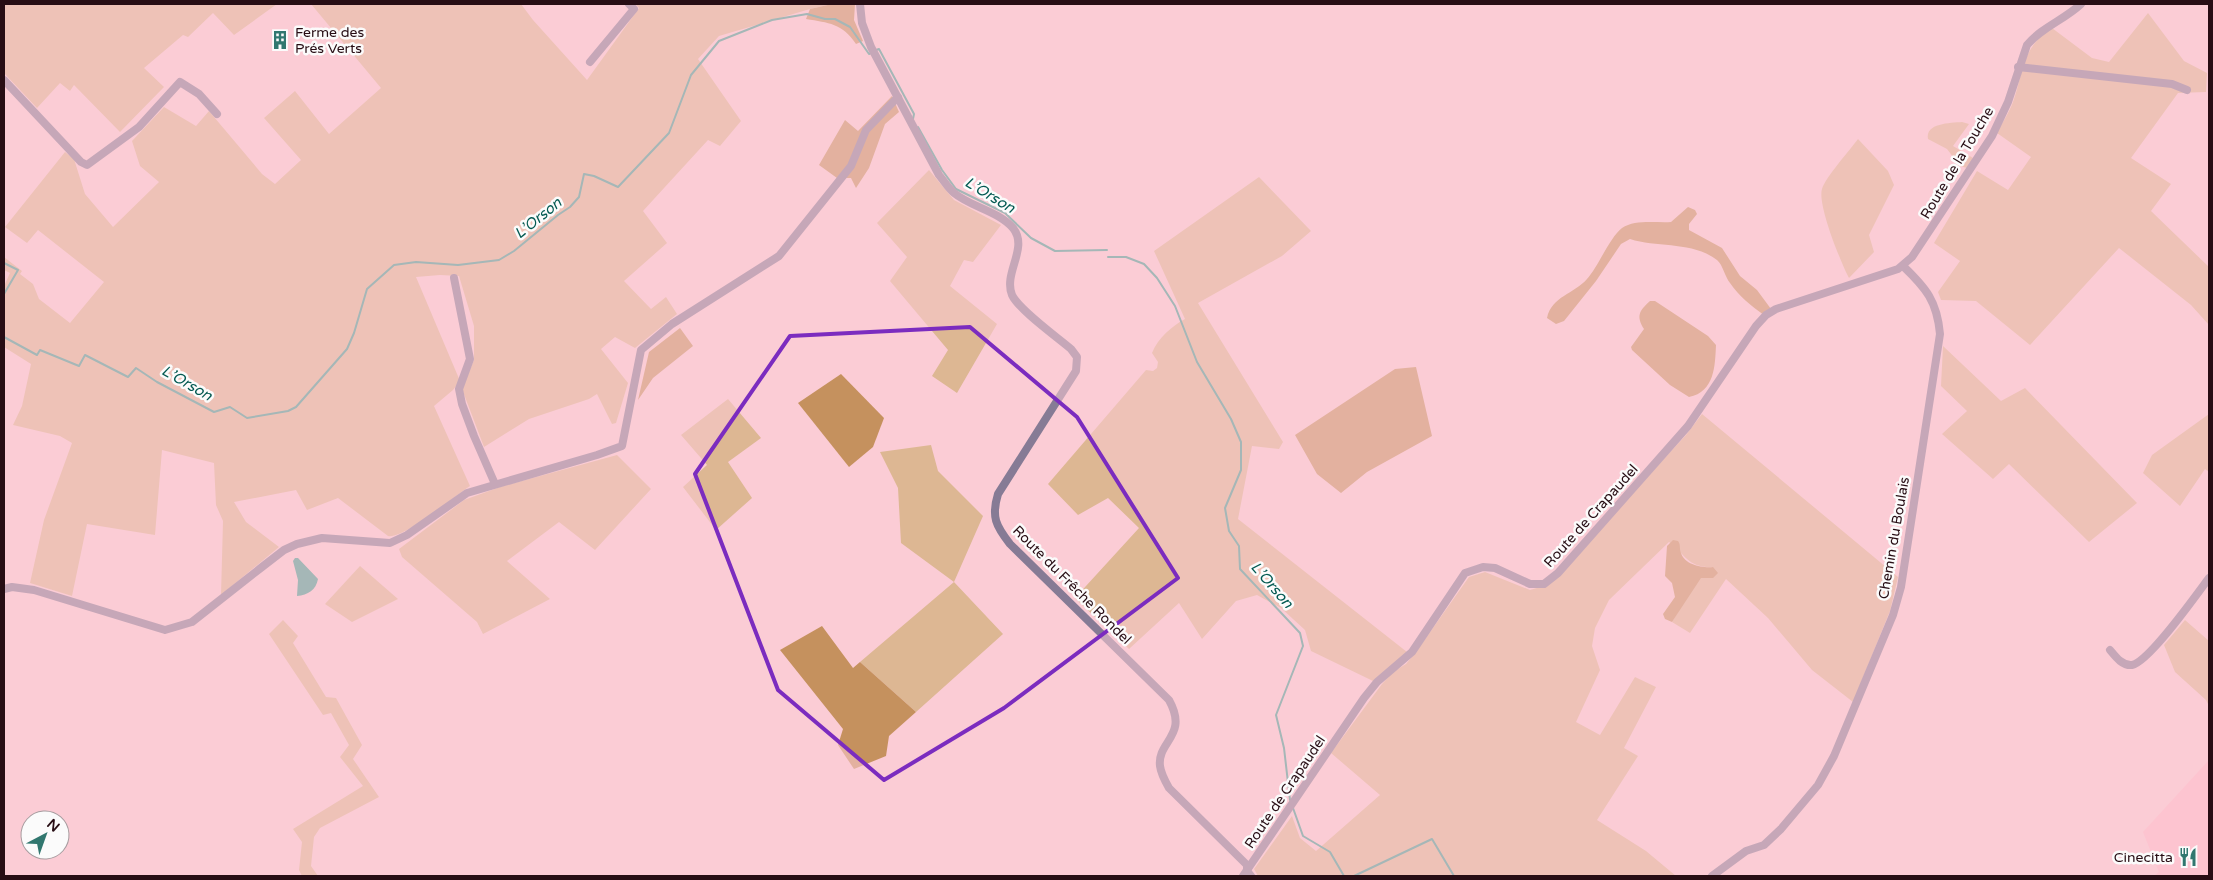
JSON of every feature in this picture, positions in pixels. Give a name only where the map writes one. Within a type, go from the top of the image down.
[{"type":"street","points":[[590,62],[634,9],[629,4]]},
{"type":"street","points":[[4,589],[34,590],[152,627],[165,630],[173,629],[192,622],[262,567],[297,544],[322,538],[390,544],[407,535],[467,493],[622,446],[641,350],[672,324],[779,256],[851,166],[866,130],[898,97],[873,51],[862,23],[860,4]]},
{"type":"street","name":"Route de la Touche","points":[[1903,266],[1918,250],[1992,136],[2008,102],[2018,67],[2027,45],[2034,37],[2064,18],[2081,4]]},
{"type":"street","points":[[2018,67],[2172,84],[2187,90]]},
{"type":"street","points":[[4,80],[81,162],[87,165],[139,127],[180,82],[199,94],[217,114]]},
{"type":"street","name":"Route du Frêche Rondel","points":[[898,97],[922,146],[952,191],[967,202],[1005,221],[1014,229],[1019,242],[1010,278],[1010,289],[1013,298],[1072,349],[1077,358],[1076,371],[998,494],[994,511],[997,526],[1010,544],[1169,700],[1174,709],[1176,721],[1175,729],[1162,754],[1159,765],[1164,779],[1169,788],[1248,865],[1249,872]]},
{"type":"street","name":"Chemin du Boulais","points":[[1712,876],[1746,851],[1764,845],[1818,785],[1834,756],[1893,615],[1901,587],[1940,334],[1937,314],[1928,292],[1903,266]]},
{"type":"street","name":"Route de Crapaudel","points":[[1249,872],[1364,698],[1376,682],[1412,652],[1465,573],[1483,567],[1495,568],[1530,584],[1544,584],[1558,573],[1688,426],[1756,326],[1766,316],[1776,309],[1903,266]]},
{"type":"street","points":[[454,278],[470,359],[459,389],[462,404],[474,436],[495,484]]},
{"type":"street","points":[[2110,650],[2122,662],[2132,665],[2138,662],[2159,642],[2209,578]]},
{"type":"street","points":[[1243,876],[1249,872]]},
{"type":"highlighted area","points":[[970,327],[1077,417],[1178,578],[1004,708],[884,780],[778,690],[695,474],[790,336]]},
{"type":"shaded area","points":[[4,4],[277,4],[234,35],[213,13],[188,37],[183,35],[144,68],[164,87],[120,132],[74,85],[70,91],[60,83],[37,108],[4,73]]},
{"type":"shaded area","points":[[311,4],[521,4],[587,80],[639,8],[635,4],[832,4],[719,36],[698,59],[741,121],[720,146],[708,140],[643,211],[667,243],[624,281],[651,309],[666,297],[677,314],[635,348],[615,337],[601,349],[628,383],[616,423],[612,424],[597,394],[589,399],[529,419],[484,447],[462,389],[474,360],[474,326],[459,276],[416,277],[460,381],[453,390],[434,406],[470,486],[416,525],[395,535],[388,536],[338,498],[307,510],[296,490],[234,502],[246,522],[279,547],[221,595],[223,521],[216,505],[214,463],[162,450],[155,535],[87,524],[72,596],[30,583],[44,520],[72,443],[60,436],[13,425],[22,406],[31,364],[4,347],[4,286],[10,273],[4,270],[4,257],[22,271],[20,274],[33,284],[39,299],[70,323],[104,282],[38,230],[27,243],[5,227],[65,152],[74,159],[85,194],[113,227],[159,182],[140,166],[132,141],[164,107],[196,126],[209,111],[262,174],[275,184],[301,160],[264,118],[295,91],[329,134],[381,88]]},
{"type":"shaded area","points":[[832,4],[855,4],[854,20],[863,41],[856,44],[846,32],[834,25],[806,19],[810,9]]},
{"type":"shaded area","points":[[2148,13],[2184,61],[2207,73],[2206,92],[2178,93],[2131,158],[2171,184],[2151,211],[2209,267],[2209,325],[2191,305],[2119,248],[2030,345],[1976,301],[1941,300],[1938,292],[1960,261],[1934,243],[1977,171],[2008,190],[2031,157],[1997,133],[2011,106],[2025,61],[2034,44],[2052,28],[2092,58],[2109,62]]},
{"type":"shaded area","points":[[892,96],[899,112],[885,124],[869,168],[856,188],[851,178],[837,178],[819,165],[845,120],[858,131]]},
{"type":"shaded area","points":[[1962,122],[1969,124],[1953,146],[1973,158],[1967,168],[1960,166],[1947,149],[1928,139],[1930,130],[1934,127]]},
{"type":"shaded area","points":[[1858,139],[1888,171],[1894,185],[1869,235],[1874,252],[1849,278],[1826,220],[1821,197],[1824,184]]},
{"type":"shaded area","points":[[929,170],[954,200],[1001,225],[973,262],[964,260],[950,286],[997,324],[957,393],[932,376],[948,350],[890,281],[907,257],[877,223]]},
{"type":"shaded area","points":[[1259,177],[1311,231],[1282,256],[1198,303],[1283,442],[1279,449],[1252,446],[1238,519],[1407,652],[1373,681],[1311,651],[1305,630],[1281,608],[1257,595],[1236,601],[1202,639],[1179,603],[1129,649],[1075,598],[1139,528],[1108,498],[1078,515],[1048,484],[1146,370],[1153,371],[1157,368],[1158,362],[1152,353],[1158,342],[1175,325],[1185,319],[1154,251]]},
{"type":"shaded area","points":[[1688,207],[1695,210],[1697,214],[1689,224],[1689,230],[1722,248],[1740,276],[1757,290],[1771,309],[1764,315],[1737,292],[1728,280],[1719,262],[1707,254],[1686,247],[1630,239],[1621,244],[1596,281],[1564,321],[1556,324],[1547,318],[1558,300],[1587,279],[1613,238],[1622,228],[1639,222],[1671,222]]},
{"type":"shaded area","points":[[1650,301],[1655,301],[1708,336],[1716,345],[1712,377],[1709,384],[1698,394],[1689,397],[1670,385],[1632,350],[1631,347],[1644,329],[1640,321],[1640,314]]},
{"type":"shaded area","points":[[680,328],[693,346],[653,378],[638,400],[649,352]]},
{"type":"shaded area","points":[[1943,346],[2001,401],[2025,388],[2137,503],[2089,542],[2009,464],[1993,479],[1942,434],[1967,411],[1941,386]]},
{"type":"shaded area","points":[[1416,367],[1432,436],[1367,472],[1341,493],[1317,474],[1295,435],[1395,369]]},
{"type":"shaded area","points":[[841,374],[884,418],[873,447],[849,467],[798,403]]},
{"type":"shaded area","points":[[728,399],[761,438],[728,462],[752,498],[716,530],[683,487],[707,465],[681,435]]},
{"type":"shaded area","points":[[1702,414],[1898,577],[1890,611],[1853,702],[1812,670],[1768,618],[1726,579],[1690,633],[1672,622],[1696,582],[1701,577],[1706,576],[1713,567],[1705,567],[1693,563],[1669,542],[1609,600],[1595,628],[1592,646],[1600,670],[1576,722],[1600,735],[1635,677],[1656,687],[1624,748],[1638,756],[1597,820],[1646,851],[1676,876],[1258,876],[1254,869],[1292,816],[1300,838],[1316,851],[1380,795],[1331,753],[1382,684],[1393,672],[1406,664],[1416,652],[1469,577],[1485,572],[1530,590],[1547,585],[1686,435]]},
{"type":"shaded area","points":[[2209,414],[2209,472],[2205,469],[2180,506],[2143,473],[2152,455]]},
{"type":"shaded area","points":[[931,445],[938,471],[983,516],[954,582],[901,543],[898,488],[880,452]]},
{"type":"shaded area","points":[[617,455],[651,489],[595,550],[559,522],[507,561],[550,599],[483,634],[477,622],[402,557],[399,549],[464,500],[500,487]]},
{"type":"shaded area","points":[[1673,540],[1678,541],[1683,557],[1690,563],[1704,567],[1713,567],[1718,573],[1713,578],[1701,578],[1672,622],[1665,619],[1663,614],[1675,597],[1672,583],[1665,576],[1667,546]]},
{"type":"shaded area","points":[[360,566],[398,599],[352,622],[325,604]]},
{"type":"shaded area","points":[[954,582],[1003,634],[916,712],[860,662]]},
{"type":"shaded area","points":[[283,620],[298,636],[293,643],[326,697],[336,698],[362,745],[353,759],[379,797],[320,828],[314,837],[311,866],[318,876],[302,876],[299,870],[302,842],[293,829],[363,786],[340,757],[349,745],[331,713],[323,715],[269,634]]},
{"type":"shaded area","points":[[2185,620],[2209,641],[2209,706],[2206,700],[2175,672],[2164,645]]},
{"type":"shaded area","points":[[822,626],[853,668],[860,662],[916,712],[889,736],[886,756],[854,769],[838,745],[843,729],[780,650]]},
{"type":"shaded area","points":[[2209,760],[2209,876],[2154,876],[2159,872],[2143,832]]},
{"type":"water","points":[[295,558],[298,558],[318,579],[311,591],[297,596],[298,580],[293,561]]},
{"type":"waterway","name":"L’Orson","points":[[4,337],[37,355],[40,350],[79,366],[85,355],[128,377],[136,368],[157,382],[214,412],[230,407],[247,418],[288,411],[296,407],[347,349],[354,333],[367,289],[394,265],[416,262],[458,265],[499,260],[514,251],[570,207],[579,197],[584,174],[594,176],[618,187],[669,133],[691,75],[719,41],[772,20],[807,14],[825,19],[835,19],[850,27],[869,54],[871,53]]},
{"type":"waterway","name":"L’Orson","points":[[876,50],[879,49],[914,114],[913,119]]},
{"type":"waterway","name":"L’Orson","points":[[918,127],[942,170],[956,189],[1005,213],[1031,238],[1055,251],[1107,250]]},
{"type":"waterway","name":"L’Orson","points":[[1108,257],[1126,257],[1144,264],[1157,278],[1175,306],[1197,362],[1231,419],[1241,442],[1241,470],[1225,508],[1229,531],[1239,546],[1240,569],[1300,633],[1303,646],[1276,715],[1284,748],[1290,800]]},
{"type":"waterway","name":"L’Orson","points":[[4,263],[18,270],[4,294]]},
{"type":"waterway","name":"L’Orson","points":[[1293,808],[1303,836],[1330,852],[1344,876]]},
{"type":"waterway","name":"L’Orson","points":[[1354,876],[1432,839],[1454,876]]},
{"type":"place","name":"Ferme des Prés Verts","points":[[280,40]]},
{"type":"place","name":"Cinecitta","points":[[2188,857]]}]
